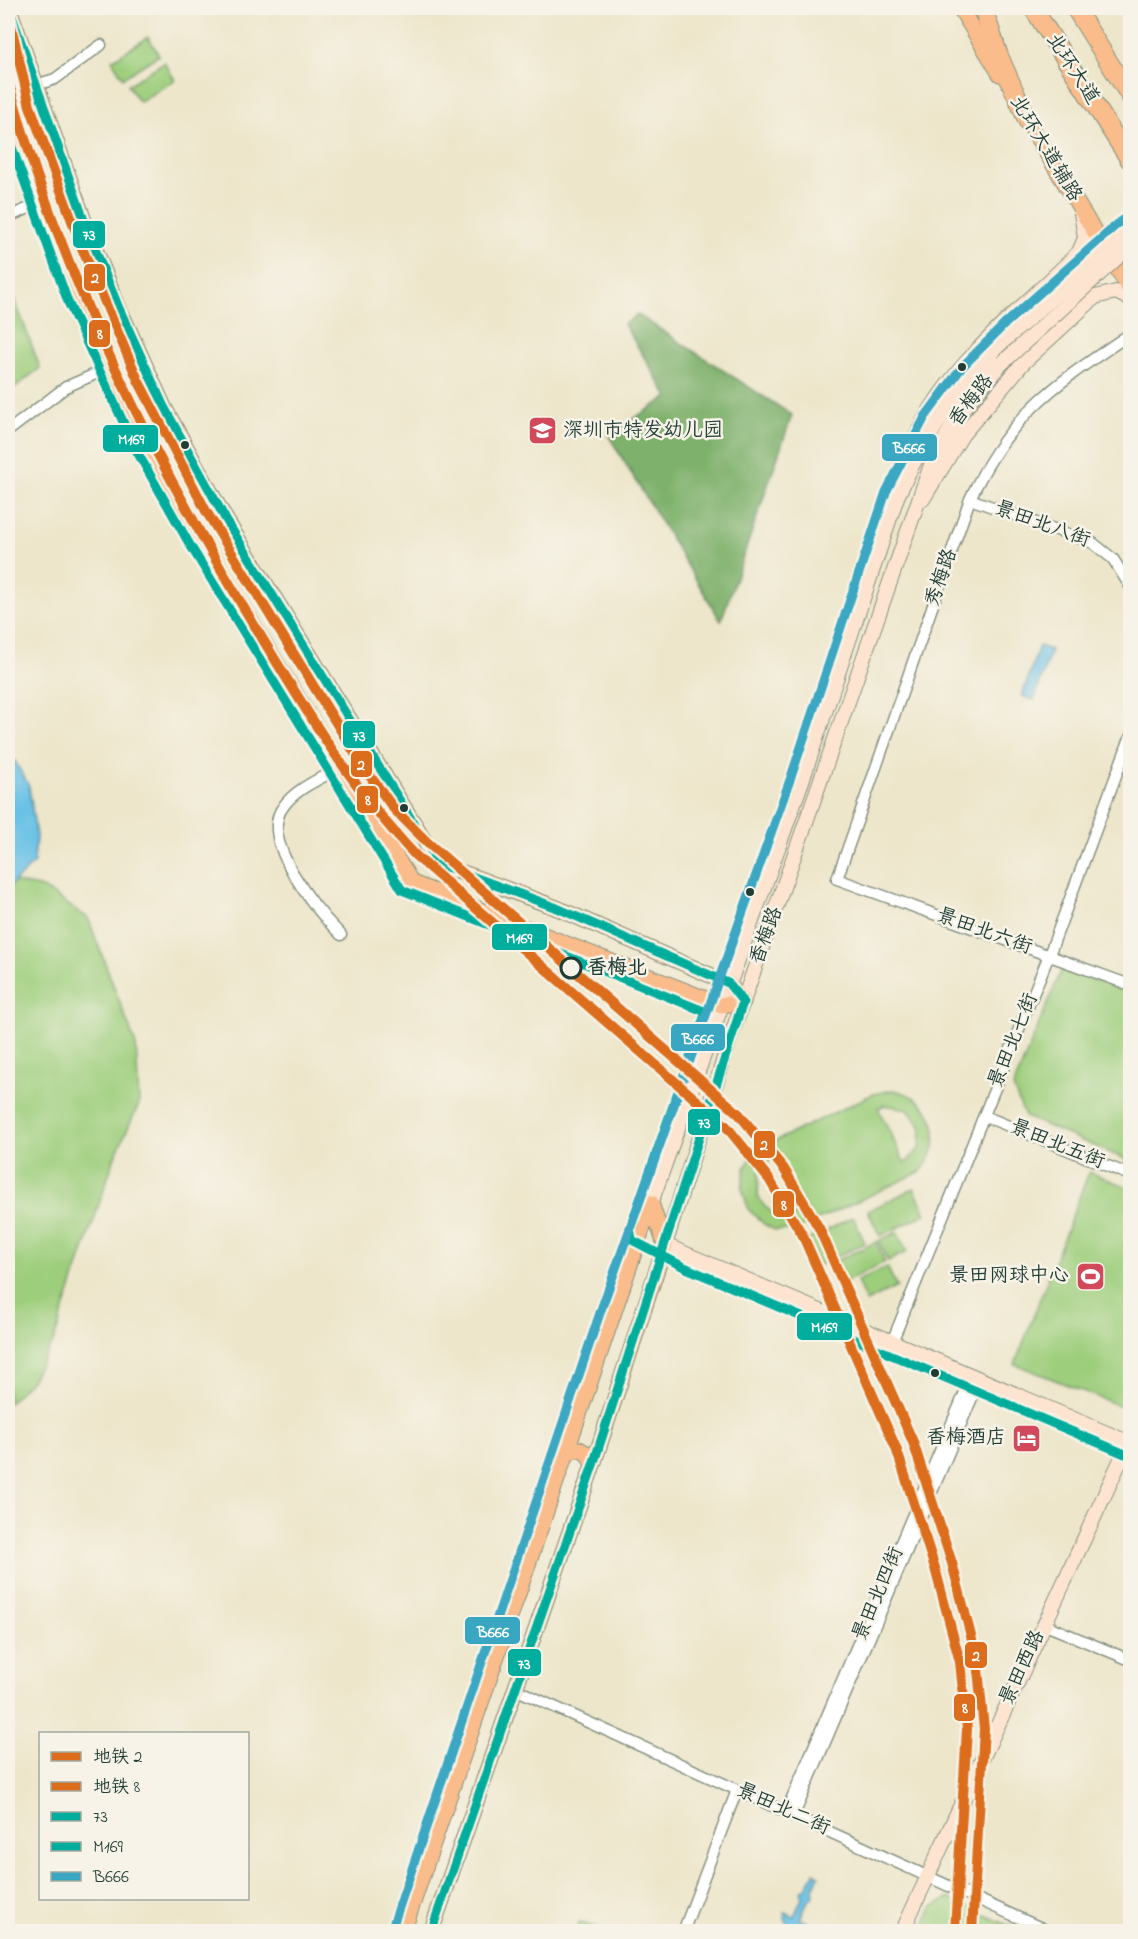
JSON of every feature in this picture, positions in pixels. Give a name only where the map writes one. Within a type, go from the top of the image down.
[{"type":"highway","points":[[983,8],[999,56],[1029,124]]},
{"type":"highway","name":"北环大道","points":[[1033,8],[1131,160]]},
{"type":"highway","name":"北环大道","points":[[1075,8],[1131,96]]},
{"type":"main road","points":[[9,8],[103,271],[147,372],[185,448],[236,537],[439,864],[557,908],[728,983],[743,1002]]},
{"type":"main road","name":"北环大道辅路","points":[[960,8],[1131,290]]},
{"type":"main road","points":[[8,102],[43,202],[109,368],[146,444],[194,529],[412,883],[721,1005],[743,1002]]},
{"type":"main road","points":[[897,497],[905,461],[937,401],[987,340],[1079,252],[1085,238],[1079,205]]},
{"type":"main road","name":"香梅路","points":[[403,1932],[641,1232],[802,781],[897,497],[913,464],[998,347],[1131,229]]},
{"type":"main road","name":"香梅路","points":[[431,1932],[593,1465],[743,1002],[932,462],[955,408],[1000,364],[1131,246]]},
{"type":"main road","points":[[1060,270],[1069,269],[1083,274],[1090,290],[1090,301]]},
{"type":"main road","points":[[916,508],[928,493],[962,435],[1024,362],[1090,301],[1111,292],[1131,299]]},
{"type":"main road","points":[[651,1203],[665,1245]]},
{"type":"main road","points":[[641,1232],[665,1245],[892,1342],[1130,1440]]},
{"type":"main road","name":"景田西路","points":[[902,1932],[1130,1440]]},
{"type":"main road","points":[[563,1461],[569,1452],[579,1449],[588,1454],[593,1465]]},
{"type":"street","points":[[36,85],[55,79],[101,45]]},
{"type":"street","points":[[8,217],[43,202]]},
{"type":"street","name":"秀梅路","points":[[837,879],[970,499],[985,467],[1035,402],[1131,334]]},
{"type":"street","points":[[8,431],[66,387],[109,368]]},
{"type":"street","name":"景田北八街","points":[[970,499],[1093,543],[1113,560],[1131,586]]},
{"type":"street","name":"景田北七街","points":[[892,1342],[1048,955],[1131,738]]},
{"type":"street","points":[[341,767],[292,797],[278,816],[276,827],[283,853],[314,904],[341,935]]},
{"type":"street","name":"景田北六街","points":[[837,879],[1131,985]]},
{"type":"street","name":"景田北五街","points":[[984,1116],[1131,1175]]},
{"type":"street","name":"景田北四街","points":[[790,1813],[976,1377]]},
{"type":"street","points":[[1043,1624],[1131,1660]]},
{"type":"street","name":"景田北二街","points":[[515,1689],[1050,1932]]},
{"type":"street","points":[[683,1932],[738,1790]]},
{"type":"green space","points":[[148,37],[159,55],[123,78],[112,60]]},
{"type":"green space","points":[[164,62],[175,80],[139,102],[128,85]]},
{"type":"green space","points":[[8,281],[40,368],[8,393]]},
{"type":"green space","points":[[638,315],[792,415],[721,621],[608,435],[668,397],[624,324]]},
{"type":"green space","points":[[14,882],[43,888],[88,918],[136,1045],[139,1104],[115,1156],[54,1340],[31,1380],[8,1404],[8,888]]},
{"type":"green space","points":[[1062,969],[1130,992],[1130,1161],[1025,1117],[1013,1087]]},
{"type":"green space","points":[[893,1090],[907,1094],[919,1101],[928,1111],[935,1134],[934,1147],[929,1160],[920,1172],[796,1230],[775,1230],[765,1225],[749,1210],[742,1189],[745,1168],[751,1158],[767,1145],[873,1094]],"holes":[[[885,1105],[907,1109],[921,1126],[920,1148],[905,1164],[878,1108]],[[774,1158],[800,1214],[793,1216],[775,1214],[765,1207],[758,1196],[759,1173]]]},
{"type":"green space","name":"景田网球中心","points":[[1089,1172],[1130,1188],[1130,1410],[1015,1364]]},
{"type":"green space","points":[[914,1188],[926,1214],[880,1236],[868,1211]]},
{"type":"green space","points":[[853,1217],[865,1243],[819,1265],[807,1240]]},
{"type":"green space","points":[[897,1232],[907,1252],[888,1261],[878,1241]]},
{"type":"green space","points":[[876,1242],[885,1262],[841,1284],[831,1263]]},
{"type":"green space","points":[[887,1267],[897,1287],[866,1302],[857,1281]]},
{"type":"green space","points":[[949,1898],[1020,1931],[921,1931],[932,1907]]},
{"type":"green space","points":[[579,1922],[607,1931],[576,1931]]},
{"type":"water","points":[[1039,646],[1051,650],[1034,700],[1022,696]]},
{"type":"water","points":[[8,749],[29,786],[36,836],[34,863],[8,888]]},
{"type":"water","points":[[814,1872],[819,1875],[813,1889],[814,1896],[808,1900],[800,1919],[809,1923],[801,1928],[793,1927],[789,1925],[784,1912],[794,1916],[802,1898],[801,1891],[807,1887]]},
{"type":"metro line","name":"2","points":[[8,14],[30,106],[82,248],[138,380],[206,511],[362,765],[394,809],[428,843],[739,1114],[784,1169],[819,1228],[913,1442],[952,1563],[977,1659],[984,1729],[972,1932]]},
{"type":"metro line","name":"8","points":[[8,81],[55,227],[115,368],[149,437],[223,572],[333,751],[372,805],[416,856],[726,1126],[769,1179],[803,1236],[896,1448],[935,1568],[960,1662],[967,1729],[955,1931]]},
{"type":"transit line","name":"73","points":[[9,8],[87,229],[118,306],[164,407],[226,520],[439,864],[557,908],[728,983],[743,1002],[593,1465],[431,1932]]},
{"type":"transit line","name":"M169","points":[[8,40],[47,150]]},
{"type":"transit line","name":"M169","points":[[8,136],[68,302],[136,450],[190,545],[402,890],[706,1012],[630,1228],[632,1240],[684,1267],[1125,1454]]},
{"type":"transit line","name":"B666","points":[[392,1928],[602,1307],[791,777],[886,492],[925,417],[962,367],[1006,323],[1122,220]]},
{"type":"place","name":"深圳市特发幼儿园","points":[[542,431]]},
{"type":"place","name":"香梅北","points":[[571,968]]},
{"type":"place","name":"景田网球中心","points":[[1090,1276]]},
{"type":"place","name":"香梅酒店","points":[[1027,1438]]}]
